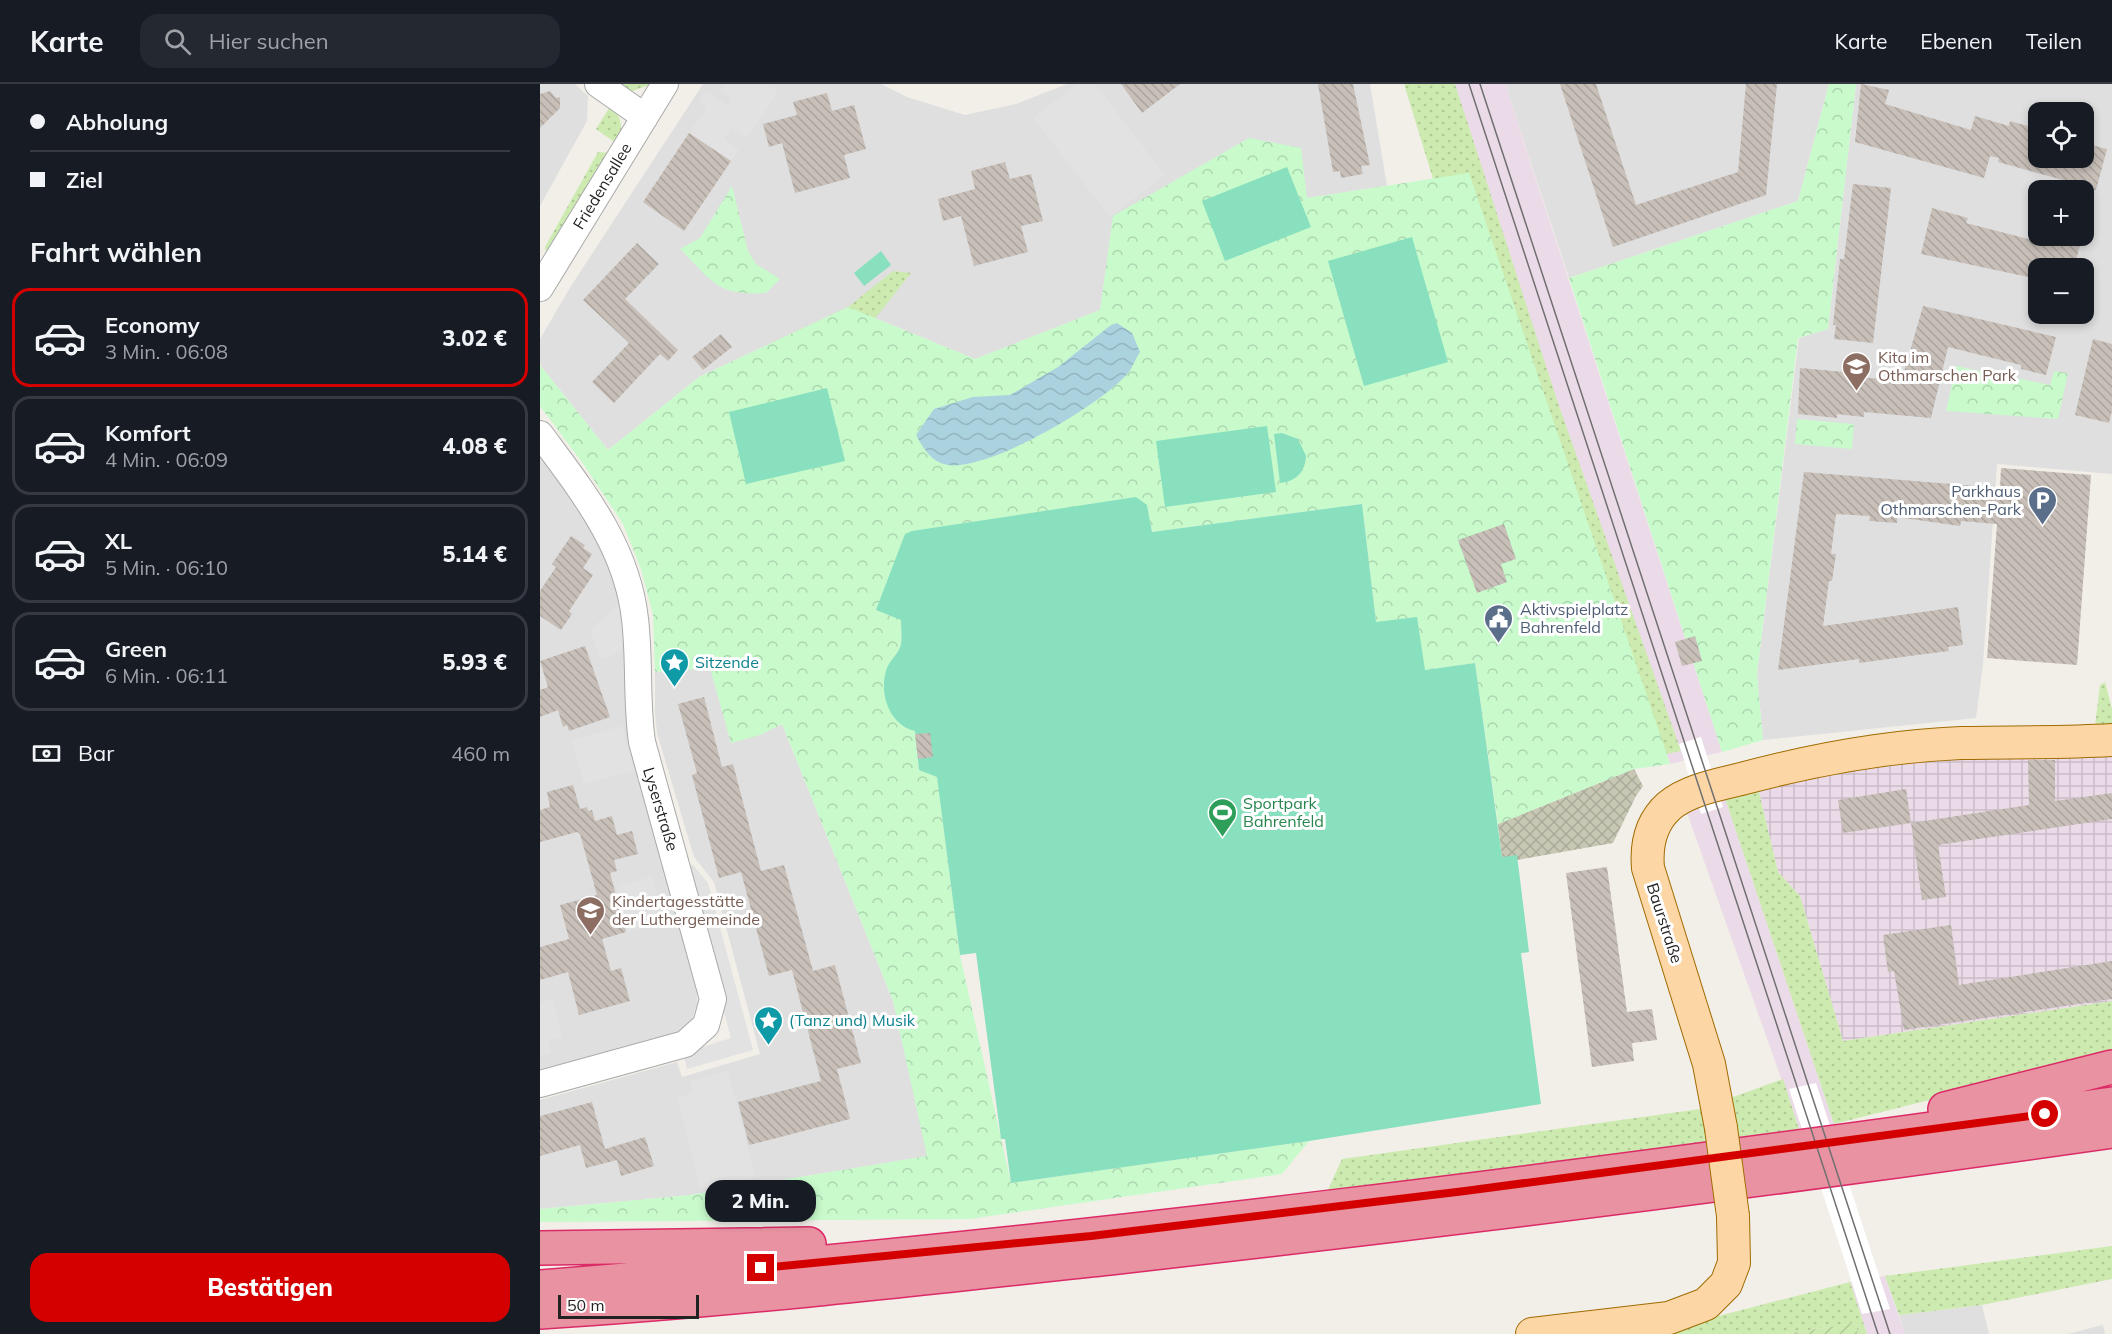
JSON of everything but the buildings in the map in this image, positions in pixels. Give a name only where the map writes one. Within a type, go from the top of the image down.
[{"type":"highway","points":[[1777,1151],[2112,1066]]},
{"type":"highway","points":[[540,1287],[988,1246],[1441,1194],[1777,1151],[2112,1104]]},
{"type":"highway","points":[[540,1312],[864,1284],[1310,1236],[1605,1201],[2112,1131]]},
{"type":"highway","points":[[540,1248],[687,1244],[988,1246]]},
{"type":"main road","name":"Baurstraße","points":[[1532,1334],[1669,1318],[1706,1304],[1725,1284],[1734,1263],[1733,1216],[1721,1128],[1709,1064],[1648,868],[1647,850],[1654,825],[1669,806],[1694,792],[1778,769],[1883,751],[1960,743],[2112,740]]},
{"type":"street","points":[[598,84],[645,117]]},
{"type":"street","name":"Friedensallee","points":[[540,288],[665,84]]},
{"type":"street","name":"Lyserstraße","points":[[540,434],[591,503],[609,534],[627,582],[635,620],[637,711],[642,742],[713,999],[706,1025],[685,1044],[540,1084]]},
{"type":"shaded area","points":[[540,84],[575,84],[588,96],[587,121],[540,206]]},
{"type":"shaded area","points":[[703,84],[881,84],[907,97],[965,115],[1016,104],[1067,84],[1370,84],[1387,186],[1307,198],[1114,216],[1100,310],[975,359],[848,307],[699,377],[608,450],[540,365],[540,339],[571,286]]},
{"type":"shaded area","points":[[724,84],[766,84],[778,92],[747,138],[732,128],[724,139],[739,150],[731,161],[689,133],[707,108],[698,102],[706,91],[727,105],[732,98],[720,90]]},
{"type":"shaded area","points":[[1077,84],[1095,84],[1165,175],[1110,217],[1033,118]]},
{"type":"shaded area","points":[[1440,84],[1505,84],[1722,752],[1670,764]]},
{"type":"shaded area","points":[[1505,84],[1829,84],[1798,201],[1569,278]]},
{"type":"shaded area","points":[[1856,84],[2112,84],[2112,474],[1997,464],[1983,664],[1976,718],[1763,740],[1757,674],[1799,338],[1828,329]]},
{"type":"shaded area","points":[[540,453],[588,517],[617,585],[627,640],[626,719],[697,990],[697,1004],[692,1019],[677,1034],[540,1071]]},
{"type":"shaded area","points":[[619,603],[623,638],[621,651],[601,660],[590,630]]},
{"type":"shaded area","points":[[710,668],[760,735],[782,724],[893,1001],[928,1156],[690,1195],[540,1209],[540,1100],[677,1062],[682,1077],[760,1054],[714,882],[694,857],[657,733],[655,672]]},
{"type":"shaded area","points":[[622,726],[634,771],[584,784],[572,740]]},
{"type":"shaded area","points":[[2112,751],[2112,1001],[1843,1041],[1800,896],[1778,872],[1758,788],[1882,760]]},
{"type":"shaded area","points":[[1634,769],[1643,786],[1613,843],[1517,860],[1517,856],[1502,858],[1498,824]]},
{"type":"shaded area","points":[[1725,798],[1834,1124],[1799,1129],[1686,810]]},
{"type":"shaded area","points":[[693,865],[708,883],[753,1050],[687,1069],[683,1053],[731,1038],[685,866]]},
{"type":"shaded area","points":[[652,877],[664,923],[628,932],[617,886]]},
{"type":"shaded area","points":[[553,999],[562,1037],[548,1041],[551,1053],[540,1056],[540,1003]]},
{"type":"shaded area","points":[[728,1071],[755,1177],[701,1191],[677,1097],[692,1093],[690,1081]]},
{"type":"shaded area","points":[[1885,1276],[1905,1334],[1867,1334],[1850,1282]]},
{"type":"shaded area","points":[[1982,1305],[1989,1334],[1905,1334],[1899,1315]]},
{"type":"shaded area","points":[[2102,1325],[2105,1334],[2068,1334]]},
{"type":"green space","points":[[623,84],[652,84],[630,92],[620,89]]},
{"type":"green space","points":[[1404,84],[1455,84],[1558,403],[1681,751],[1641,759],[1501,401]]},
{"type":"green space","points":[[1829,84],[1856,84],[1828,329],[1798,338],[1757,674],[1763,740],[1722,752],[1569,278],[1798,201]]},
{"type":"green space","points":[[611,105],[621,123],[621,133],[617,144],[596,129]]},
{"type":"green space","points":[[1249,138],[1301,148],[1307,198],[1469,173],[1670,764],[1634,769],[1498,824],[1475,663],[1425,670],[1376,623],[1362,504],[1152,532],[1147,505],[876,610],[901,619],[901,646],[886,671],[884,687],[915,731],[919,770],[937,776],[960,955],[1011,1183],[1309,1141],[1282,1174],[970,1219],[540,1222],[540,1209],[690,1195],[927,1156],[893,1001],[782,724],[760,735],[731,743],[710,668],[655,672],[653,615],[641,569],[623,524],[584,465],[540,406],[540,365],[608,450],[699,377],[848,307],[975,359],[1100,310],[1113,216]]},
{"type":"green space","points":[[598,152],[610,153],[547,258],[545,247]]},
{"type":"green space","points":[[1287,167],[1311,227],[1225,261],[1202,201]]},
{"type":"green space","points":[[732,186],[748,251],[756,264],[780,279],[766,293],[737,292],[717,285],[680,249],[700,238]]},
{"type":"green space","points":[[1412,237],[1448,362],[1364,386],[1328,261]]},
{"type":"green space","points":[[881,251],[891,265],[864,286],[854,273]]},
{"type":"green space","points":[[893,271],[911,273],[869,326],[769,344],[848,307]]},
{"type":"green space","points":[[1956,366],[2050,385],[2054,371],[2068,373],[2058,419],[1946,411]]},
{"type":"green space","points":[[827,388],[845,461],[746,484],[729,412]]},
{"type":"green space","points":[[1797,419],[1854,424],[1852,449],[1795,444]]},
{"type":"green space","points":[[1267,426],[1276,492],[1165,507],[1156,441]]},
{"type":"green space","points":[[1282,433],[1298,439],[1306,456],[1304,467],[1299,475],[1280,483],[1274,434]]},
{"type":"green space","name":"Sportpark Bahrenfeld","points":[[1136,497],[1147,505],[1152,532],[1362,504],[1376,622],[1417,617],[1425,670],[1475,663],[1502,857],[1517,855],[1529,952],[1521,953],[1541,1104],[1309,1141],[1011,1183],[1005,1139],[1001,1139],[976,953],[960,955],[937,777],[919,770],[915,731],[898,722],[892,715],[885,697],[887,668],[901,644],[901,620],[876,610],[905,534],[912,531]]},
{"type":"green space","points":[[2105,682],[2112,709],[2112,733],[2094,734],[2100,685]]},
{"type":"green space","points":[[1758,788],[1778,872],[1800,896],[1843,1041],[2112,1001],[2112,1054],[1834,1124],[1725,798]]},
{"type":"green space","points":[[1783,1079],[1799,1129],[1326,1194],[1342,1159],[1700,1109]]},
{"type":"green space","points":[[2112,1246],[2112,1279],[1982,1305],[1899,1315],[1885,1276]]},
{"type":"green space","points":[[1850,1282],[1867,1334],[1858,1334],[1855,1323],[1784,1334],[1609,1334],[1680,1326]]},
{"type":"green space","points":[[1855,1323],[1858,1334],[1784,1334]]},
{"type":"water","points":[[1117,323],[1132,333],[1140,352],[1129,372],[1096,401],[1044,433],[990,458],[966,464],[948,465],[933,458],[916,435],[934,409],[973,397],[1010,395],[1058,367],[1111,325]]},
{"type":"pier","points":[[1701,737],[1723,807],[1701,814],[1679,744]]},
{"type":"pier","points":[[1816,1083],[1890,1309],[1862,1314],[1789,1089]]},
{"type":"tram line","points":[[1469,84],[1878,1334]]},
{"type":"tram line","points":[[1480,84],[1890,1334]]},
{"type":"place","name":"Kita im Othmarschen Park","points":[[1857,392]]},
{"type":"place","name":"Parkhaus Othmarschen-Park","points":[[2042,526]]},
{"type":"place","name":"Aktivspielplatz Bahrenfeld","points":[[1499,644]]},
{"type":"place","name":"Sitzende","points":[[674,688]]},
{"type":"place","name":"Sportpark Bahrenfeld","points":[[1222,838]]},
{"type":"place","name":"Kindertagesstätte der Luthergemeinde","points":[[591,936]]},
{"type":"place","name":"(Tanz und) Musik","points":[[768,1046]]},
{"type":"route","points":[[761,1268],[1091,1236],[1465,1191],[2045,1114]]}]
